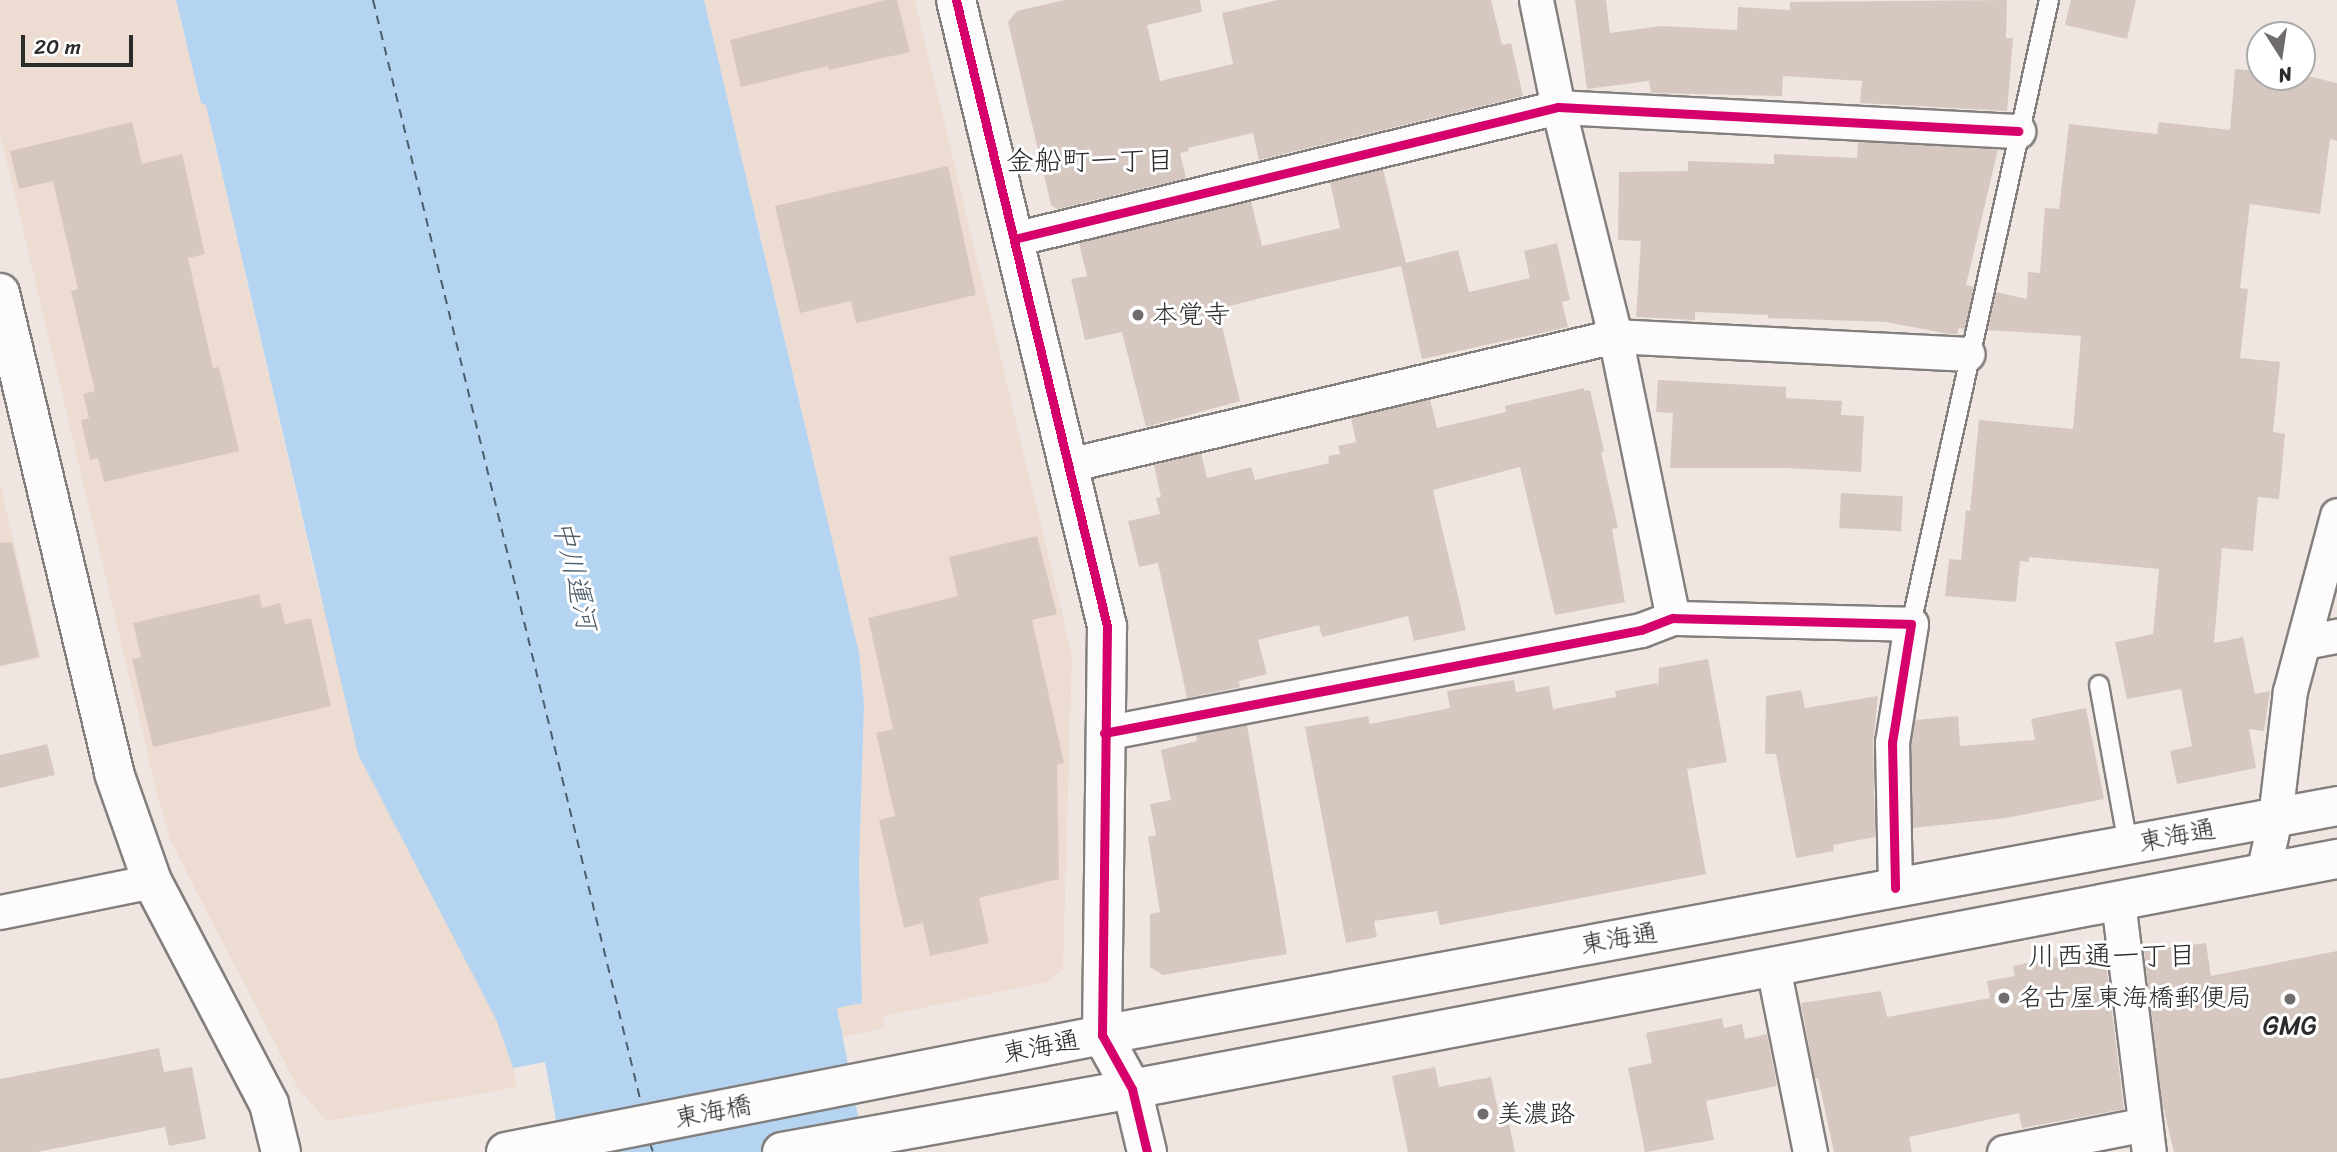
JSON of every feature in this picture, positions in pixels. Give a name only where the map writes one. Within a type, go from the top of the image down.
[{"type":"main road","points":[[961,1],[1014,239],[1107,626],[1102,1035],[1132,1089],[1147,1152]]},
{"type":"main road","points":[[0,293],[114,773],[152,881],[269,1104],[281,1152]]},
{"type":"main road","name":"東海通","points":[[902,1075],[1102,1035],[2337,806]]},
{"type":"main road","points":[[782,1152],[1132,1089],[2337,859]]},
{"type":"main road","name":"東海橋","points":[[515,1150],[902,1075]]},
{"type":"street","points":[[1536,0],[1558,107],[1615,337],[1673,618]]},
{"type":"street","points":[[1014,239],[1558,107],[2018,131]]},
{"type":"street","points":[[1068,465],[1615,337],[1968,354]]},
{"type":"street","points":[[2263,873],[2275,818],[2290,691],[2337,515]]},
{"type":"street","points":[[1104,733],[1642,630],[1673,618],[1911,624],[1892,742],[1895,888]]},
{"type":"street","points":[[2305,642],[2337,636]]},
{"type":"street","points":[[0,912],[152,881]]},
{"type":"street","points":[[2004,1152],[2147,1138],[2118,901]]},
{"type":"street","points":[[1773,967],[1811,1152]]},
{"type":"lane","points":[[1911,624],[1968,354],[2049,0]]},
{"type":"lane","points":[[2099,685],[2128,845]]},
{"type":"shaded area","points":[[0,0],[176,0],[201,103],[206,105],[319,592],[510,1051],[517,1087],[327,1121],[299,1090],[170,839],[0,133]]},
{"type":"shaded area","points":[[704,0],[915,0],[1072,655],[1063,969],[1047,982],[883,1016],[885,1028],[843,1037],[837,1008],[862,1002],[859,866],[864,704],[859,653]]},
{"type":"shaded area","points":[[0,483],[41,658],[0,667]]},
{"type":"water","name":"中川運河","points":[[176,0],[704,0],[859,653],[864,704],[859,866],[862,1003],[837,1008],[865,1152],[562,1152],[545,1062],[513,1068],[496,1019],[358,754],[206,105],[201,103]]},
{"type":"building","points":[[886,0],[897,0],[910,52],[829,70],[828,66],[741,87],[730,40]]},
{"type":"building","points":[[1064,0],[1200,0],[1202,12],[1147,25],[1160,81],[1233,64],[1222,13],[1278,0],[1491,0],[1502,45],[1511,43],[1523,96],[1259,160],[1253,133],[1188,148],[1189,151],[1180,153],[1186,178],[1057,209],[1051,205],[1008,22],[1017,11]]},
{"type":"building","points":[[1575,0],[1606,0],[1610,33],[1661,26],[1737,30],[1738,7],[1790,10],[1790,2],[2007,0],[2006,38],[2013,38],[2007,111],[1860,103],[1862,81],[1783,76],[1782,96],[1651,93],[1649,81],[1587,89]]},
{"type":"building","points":[[2071,0],[2136,0],[2127,39],[2065,25]]},
{"type":"building","points":[[2235,69],[2246,70],[2246,91],[2316,91],[2316,78],[2337,83],[2337,141],[2330,139],[2320,214],[2250,204],[2240,288],[2248,289],[2240,358],[2280,362],[2273,432],[2285,434],[2279,499],[2258,497],[2253,551],[2222,548],[2214,643],[2243,637],[2255,694],[2270,691],[2264,731],[2249,729],[2256,768],[2177,784],[2170,751],[2192,746],[2181,689],[2127,699],[2115,642],[2153,634],[2159,569],[2029,557],[2029,562],[2020,561],[2016,602],[1945,596],[1949,559],[1961,560],[1966,510],[1970,511],[1979,420],[2073,429],[2081,336],[1988,330],[1996,292],[2027,299],[2028,272],[2040,273],[2045,208],[2059,209],[2069,124],[2157,134],[2159,122],[2230,130]]},
{"type":"building","points":[[132,122],[142,164],[182,154],[205,254],[188,258],[213,368],[219,367],[239,451],[104,482],[98,458],[90,460],[81,420],[89,418],[83,394],[95,391],[71,291],[78,289],[53,181],[19,189],[10,151]]},
{"type":"building","points":[[1858,142],[1998,149],[1966,285],[1974,287],[1965,329],[1959,328],[1957,334],[1949,334],[1886,322],[1768,318],[1768,315],[1695,312],[1695,320],[1636,317],[1641,241],[1618,240],[1619,172],[1688,171],[1688,161],[1774,164],[1774,154],[1857,158]]},
{"type":"building","points":[[948,166],[976,295],[856,323],[851,301],[800,313],[775,206]]},
{"type":"building","points":[[1383,169],[1406,263],[1458,250],[1469,292],[1530,278],[1524,251],[1557,243],[1570,300],[1562,302],[1568,327],[1422,359],[1401,266],[1273,295],[1218,309],[1240,401],[1146,427],[1122,332],[1085,340],[1071,279],[1087,276],[1079,243],[1251,201],[1262,246],[1340,228],[1330,182]]},
{"type":"building","points":[[1658,380],[1786,387],[1786,398],[1842,401],[1841,415],[1864,416],[1861,472],[1784,468],[1670,468],[1673,413],[1656,412]]},
{"type":"building","points":[[1584,388],[1584,391],[1590,390],[1604,451],[1601,452],[1618,528],[1612,529],[1625,602],[1555,615],[1520,467],[1433,490],[1466,630],[1414,641],[1408,616],[1322,637],[1319,625],[1258,640],[1267,674],[1239,681],[1240,687],[1187,698],[1158,563],[1139,567],[1128,521],[1160,514],[1156,498],[1161,497],[1154,465],[1201,453],[1207,478],[1251,467],[1255,480],[1329,463],[1328,456],[1340,454],[1338,446],[1356,442],[1351,418],[1430,399],[1437,428],[1506,412],[1505,406]]},
{"type":"building","points":[[1841,493],[1903,496],[1901,531],[1839,528]]},
{"type":"building","points":[[1037,536],[1057,614],[1032,620],[1064,763],[1057,765],[1059,879],[979,898],[989,943],[930,956],[923,923],[904,928],[879,820],[895,816],[876,733],[893,729],[868,618],[958,596],[949,557]]},
{"type":"building","points":[[12,542],[39,657],[0,666],[0,543]]},
{"type":"building","points":[[259,594],[262,608],[280,603],[285,624],[311,618],[331,706],[153,747],[132,659],[141,657],[133,623]]},
{"type":"building","points":[[1708,659],[1727,762],[1687,769],[1706,874],[1440,925],[1437,911],[1374,921],[1377,937],[1346,943],[1305,727],[1368,716],[1370,724],[1450,708],[1447,691],[1514,680],[1516,692],[1549,686],[1553,709],[1616,697],[1615,691],[1657,683],[1658,688],[1659,668]]},
{"type":"building","points":[[1801,690],[1805,708],[1878,696],[1873,742],[1875,837],[1833,845],[1834,851],[1796,858],[1776,754],[1765,754],[1766,696]]},
{"type":"building","points":[[2086,708],[2104,799],[2006,818],[1913,828],[1911,743],[1915,720],[1958,716],[1960,746],[2035,740],[2031,719]]},
{"type":"building","points":[[1247,725],[1287,954],[1163,975],[1150,967],[1150,914],[1160,912],[1148,837],[1156,835],[1150,804],[1171,800],[1161,750],[1197,741],[1196,735]]},
{"type":"building","points":[[47,744],[55,775],[0,788],[0,755]]},
{"type":"building","points":[[2206,943],[2211,976],[2337,951],[2337,1152],[2174,1152],[2162,1102],[2144,951]]},
{"type":"building","points":[[2104,947],[2124,1109],[2022,1128],[2019,1113],[1909,1137],[1912,1152],[1834,1152],[1818,1078],[1815,1079],[1801,1003],[1881,991],[1887,1017],[1990,998],[1987,981],[2015,976],[2013,966]]},
{"type":"building","points":[[1722,1018],[1724,1028],[1742,1024],[1745,1039],[1767,1034],[1777,1086],[1706,1101],[1714,1140],[1645,1152],[1628,1068],[1652,1063],[1646,1033]]},
{"type":"building","points":[[159,1048],[164,1072],[192,1067],[206,1139],[169,1146],[165,1127],[37,1152],[0,1152],[0,1079]]},
{"type":"building","points":[[1435,1067],[1439,1087],[1491,1077],[1499,1115],[1507,1114],[1515,1152],[1408,1152],[1392,1076]]},
{"type":"ferry route","points":[[373,0],[642,1107]]},
{"type":"ferry route","points":[[650,1143],[653,1152]]},
{"type":"cycle path","points":[[956,0],[1107,626],[1102,1035],[1132,1089],[1147,1152]]},
{"type":"cycle path","points":[[1014,239],[1558,107],[2018,131]]},
{"type":"cycle path","points":[[1104,733],[1641,630],[1673,618],[1911,624],[1892,742],[1895,888]]},
{"type":"place","name":"本覚寺","points":[[1138,315]]},
{"type":"place","name":"名古屋東海橋郵便局","points":[[2004,998]]},
{"type":"place","name":"GMG","points":[[2290,999]]},
{"type":"place","name":"美濃路","points":[[1483,1114]]},
{"type":"district","name":"金船町一丁目","points":[[1090,161]]},
{"type":"district","name":"川西通一丁目","points":[[2112,956]]}]
